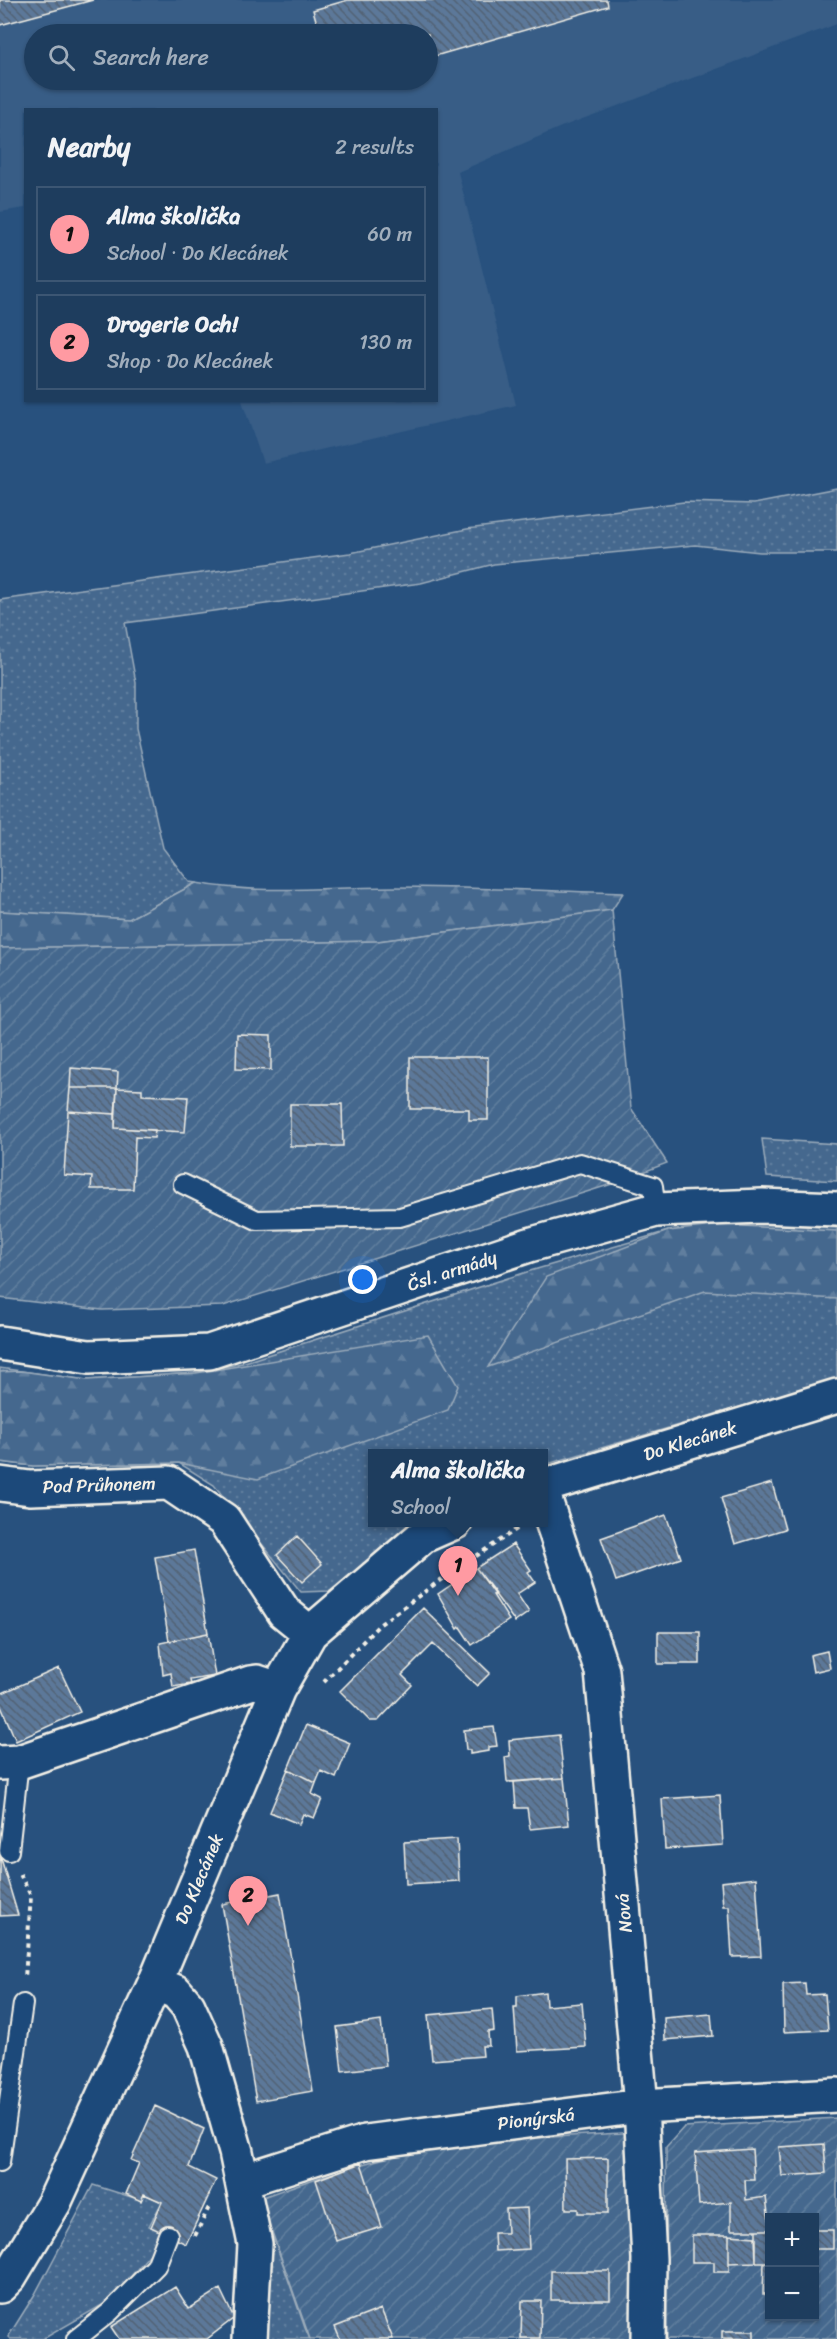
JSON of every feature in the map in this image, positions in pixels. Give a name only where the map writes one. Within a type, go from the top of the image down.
[{"type":"street","name":"Čsl. armády","points":[[0,1343],[89,1357],[209,1352],[529,1245],[656,1210],[762,1206],[837,1209]]},
{"type":"street","name":"Do Klecánek","points":[[548,1484],[837,1396]]},
{"type":"street","name":"Pod Průhonem","points":[[0,1484],[30,1488],[169,1483],[224,1520],[284,1612],[310,1633]]},
{"type":"street","name":"Nová","points":[[548,1512],[602,1671],[641,2106],[649,2259],[648,2339]]},
{"type":"street","name":"Do Klecánek","points":[[3,2277],[54,2203],[155,1983],[278,1689],[310,1633],[423,1536],[444,1527]]},
{"type":"street","points":[[9,1762],[250,1683],[257,1682],[278,1689]]},
{"type":"street","points":[[155,1983],[176,1992],[188,2006],[206,2046],[239,2166],[255,2244],[250,2339]]},
{"type":"street","name":"Pionýrská","points":[[239,2166],[365,2142],[641,2106],[837,2095]]},
{"type":"lane","points":[[183,1184],[257,1220],[400,1217],[580,1163],[653,1186],[656,1210]]},
{"type":"lane","points":[[9,1762],[9,1851]]},
{"type":"lane","points":[[0,2162],[23,2004]]},
{"type":"lane","points":[[76,2339],[110,2312],[156,2266],[168,2235]]},
{"type":"path","points":[[319,1688],[379,1625],[446,1576],[520,1527]]},
{"type":"path","points":[[9,1851],[31,1896],[23,2004]]},
{"type":"path","points":[[156,2266],[190,2247],[239,2166]]},
{"type":"shaded area","points":[[0,0],[837,0],[837,24],[561,127],[458,172],[516,405],[263,463],[242,402],[438,402],[438,108],[24,108],[24,208],[0,212]]},
{"type":"green space","points":[[837,488],[837,552],[760,552],[695,545],[494,564],[421,583],[125,623],[136,683],[136,729],[163,848],[189,882],[196,883],[129,919],[0,911],[0,600],[350,553],[467,529],[684,502],[754,504]]},
{"type":"green space","points":[[196,883],[271,890],[424,887],[623,893],[612,910],[378,941],[0,948],[0,911],[129,919]]},
{"type":"green space","points":[[612,910],[631,1108],[667,1163],[612,1184],[223,1306],[102,1310],[0,1298],[0,948],[378,941]]},
{"type":"green space","points":[[762,1139],[837,1144],[837,1181],[767,1177]]},
{"type":"green space","points":[[777,1224],[837,1228],[837,1378],[548,1464],[548,1449],[368,1449],[368,1527],[409,1527],[330,1591],[301,1592],[214,1485],[179,1463],[33,1466],[0,1462],[0,1368],[87,1380],[196,1373],[242,1363],[530,1271],[668,1231],[723,1225]]},
{"type":"green space","points":[[723,1225],[837,1231],[837,1299],[705,1291],[488,1367],[546,1277],[668,1231]]},
{"type":"green space","points":[[428,1335],[458,1386],[448,1410],[258,1479],[179,1463],[33,1466],[0,1462],[0,1372],[21,1371],[87,1380],[196,1373]]},
{"type":"green space","points":[[837,2118],[837,2339],[667,2339],[666,2147],[684,2127]]},
{"type":"green space","points":[[636,2132],[635,2339],[310,2339],[260,2198],[354,2166],[417,2151],[510,2140]]},
{"type":"green space","points":[[93,2185],[141,2200],[144,2194],[162,2202],[149,2226],[160,2231],[154,2249],[111,2300],[43,2339],[10,2339],[8,2337],[35,2294]]},
{"type":"green space","points":[[260,2198],[305,2328],[310,2339],[262,2339]]},
{"type":"building","points":[[0,0],[93,0],[0,25]]},
{"type":"building","points":[[348,0],[607,0],[608,6],[438,55],[438,24],[317,24],[313,10]]},
{"type":"building","points":[[237,1034],[271,1035],[271,1070],[236,1069]]},
{"type":"building","points":[[410,1057],[488,1057],[488,1120],[469,1120],[469,1109],[410,1109]]},
{"type":"building","points":[[71,1068],[118,1072],[117,1088],[70,1088]]},
{"type":"building","points":[[70,1088],[117,1088],[115,1114],[68,1111]]},
{"type":"building","points":[[117,1088],[142,1089],[142,1095],[188,1097],[185,1132],[115,1128]]},
{"type":"building","points":[[290,1104],[342,1104],[343,1146],[290,1146]]},
{"type":"building","points":[[68,1111],[115,1114],[115,1128],[155,1130],[154,1138],[135,1137],[133,1189],[91,1189],[92,1177],[64,1175]]},
{"type":"building","points":[[772,1483],[785,1529],[735,1544],[721,1498]]},
{"type":"building","points":[[666,1515],[681,1558],[616,1581],[601,1538]]},
{"type":"building","points":[[297,1536],[322,1564],[302,1582],[277,1555]]},
{"type":"building","points":[[513,1544],[531,1570],[528,1572],[535,1582],[517,1594],[529,1612],[515,1622],[476,1568]]},
{"type":"building","points":[[194,1550],[208,1633],[169,1641],[155,1557]]},
{"type":"building","points":[[476,1568],[496,1594],[493,1595],[509,1620],[472,1645],[460,1627],[458,1629],[438,1594]]},
{"type":"building","points":[[423,1608],[490,1673],[477,1686],[433,1644],[402,1675],[412,1685],[378,1721],[370,1721],[340,1691]]},
{"type":"building","points":[[658,1632],[700,1632],[700,1664],[658,1664]]},
{"type":"building","points":[[208,1633],[215,1676],[190,1680],[191,1684],[173,1687],[171,1673],[163,1675],[160,1643]]},
{"type":"building","points":[[827,1651],[830,1668],[813,1672],[810,1655]]},
{"type":"building","points":[[59,1668],[80,1712],[16,1741],[0,1704],[0,1694]]},
{"type":"building","points":[[306,1725],[350,1743],[336,1778],[321,1771],[316,1783],[288,1769]]},
{"type":"building","points":[[494,1727],[497,1746],[488,1747],[488,1751],[470,1754],[470,1750],[466,1750],[464,1730]]},
{"type":"building","points":[[559,1735],[564,1778],[507,1782],[505,1757],[510,1756],[509,1740]]},
{"type":"building","points":[[288,1769],[316,1783],[312,1794],[322,1799],[314,1818],[303,1814],[299,1824],[270,1812]]},
{"type":"building","points":[[564,1778],[569,1825],[530,1829],[527,1808],[516,1808],[514,1782]]},
{"type":"building","points":[[720,1795],[723,1845],[665,1849],[662,1799]]},
{"type":"building","points":[[457,1839],[459,1881],[406,1884],[404,1842]]},
{"type":"building","points":[[0,1855],[5,1872],[18,1915],[0,1916]]},
{"type":"building","points":[[756,1878],[761,1956],[732,1957],[729,1906],[723,1906],[721,1882]]},
{"type":"building","points":[[280,1893],[313,2091],[256,2101],[222,1904]]},
{"type":"building","points":[[805,1983],[806,1995],[825,1994],[828,2030],[784,2032],[783,1984]]},
{"type":"building","points":[[545,1992],[546,2006],[582,2003],[586,2047],[517,2051],[514,2007],[517,2007],[517,1996]]},
{"type":"building","points":[[492,2009],[494,2031],[488,2032],[489,2046],[482,2046],[483,2056],[432,2060],[428,2015]]},
{"type":"building","points":[[711,2014],[713,2036],[665,2040],[664,2018]]},
{"type":"building","points":[[381,2021],[386,2066],[342,2071],[337,2027]]},
{"type":"building","points":[[155,2106],[204,2129],[189,2167],[216,2180],[186,2244],[151,2227],[162,2202],[144,2194],[141,2201],[126,2194],[139,2163],[131,2160]]},
{"type":"building","points":[[824,2144],[826,2173],[782,2176],[779,2147]]},
{"type":"building","points":[[752,2149],[754,2180],[745,2180],[746,2200],[766,2197],[768,2213],[765,2213],[765,2230],[731,2230],[731,2202],[699,2205],[695,2153]]},
{"type":"building","points":[[608,2158],[608,2213],[578,2213],[578,2209],[566,2209],[565,2159]]},
{"type":"building","points":[[361,2163],[382,2227],[336,2241],[316,2180]]},
{"type":"building","points":[[527,2208],[529,2249],[495,2251],[494,2233],[507,2233],[506,2209]]},
{"type":"building","points":[[756,2230],[765,2230],[765,2262],[756,2262]]},
{"type":"building","points":[[819,2230],[833,2230],[833,2249],[819,2249]]},
{"type":"building","points":[[692,2235],[729,2235],[729,2272],[714,2272],[714,2262],[692,2262]]},
{"type":"building","points":[[729,2235],[755,2237],[756,2262],[729,2263]]},
{"type":"building","points":[[764,2262],[765,2262],[765,2294],[763,2294]]},
{"type":"building","points":[[551,2271],[610,2271],[610,2300],[551,2300]]},
{"type":"building","points":[[175,2287],[189,2309],[220,2289],[234,2318],[207,2339],[119,2339],[111,2327]]},
{"type":"building","points":[[522,2301],[541,2301],[540,2338],[521,2338]]},
{"type":"building","points":[[381,2309],[393,2339],[340,2339],[335,2327]]},
{"type":"building","points":[[722,2331],[754,2331],[754,2339],[722,2338]]},
{"type":"place","name":"Alma školička","points":[[458,1596]]},
{"type":"place","name":"Drogerie Och!","points":[[248,1926]]}]
